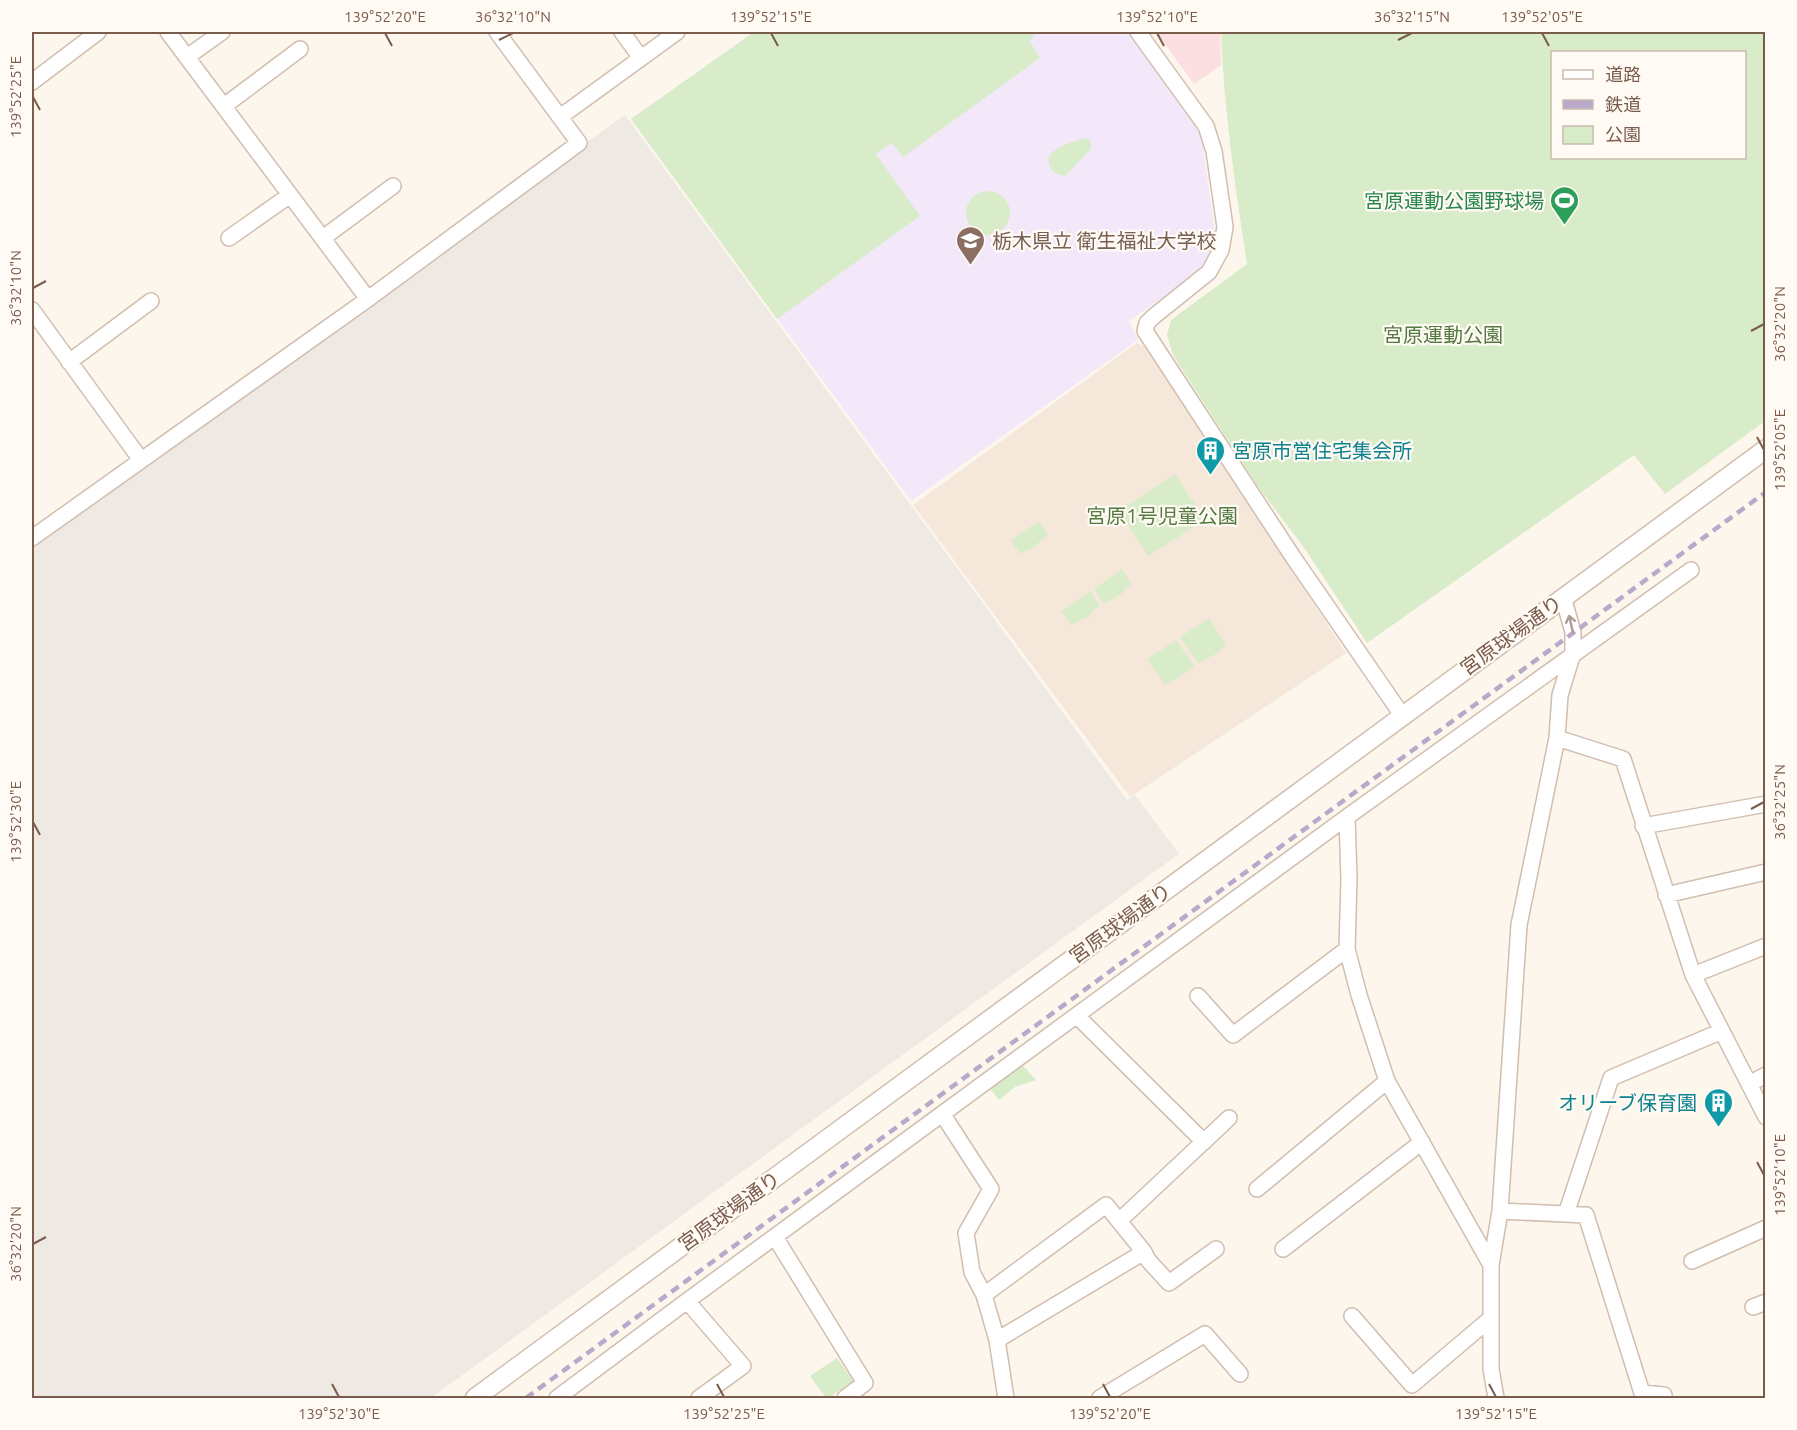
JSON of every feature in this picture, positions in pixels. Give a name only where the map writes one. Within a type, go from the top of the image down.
[{"type":"street","points":[[32,82],[98,32]]},
{"type":"street","points":[[168,32],[368,299]]},
{"type":"street","points":[[187,57],[222,32]]},
{"type":"street","points":[[32,538],[368,299],[579,143],[496,32]]},
{"type":"street","points":[[622,32],[641,57]]},
{"type":"street","points":[[560,117],[677,32]]},
{"type":"street","points":[[1138,32],[1206,126],[1214,151],[1225,227],[1221,250],[1209,272],[1153,317],[1147,323],[1145,331],[1293,557],[1402,715]]},
{"type":"street","points":[[224,106],[300,49]]},
{"type":"street","points":[[323,238],[393,186]]},
{"type":"street","points":[[229,238],[290,195]]},
{"type":"street","points":[[69,362],[151,301]]},
{"type":"street","points":[[32,310],[141,460]]},
{"type":"street","name":"宮原球場通り","points":[[475,1398],[1766,449]]},
{"type":"street","points":[[557,1398],[687,1300],[1347,817],[1690,570]]},
{"type":"street","points":[[1496,1398],[1491,1369],[1491,1265],[1500,1211],[1519,925],[1557,738],[1560,695],[1572,653],[1573,632],[1563,597]]},
{"type":"street","points":[[1557,738],[1623,759],[1693,975],[1766,1117]]},
{"type":"street","points":[[1643,826],[1766,804]]},
{"type":"street","points":[[1347,817],[1347,949],[1359,994],[1387,1081],[1491,1265]]},
{"type":"street","points":[[1666,895],[1766,872]]},
{"type":"street","points":[[1693,975],[1766,946]]},
{"type":"street","points":[[1198,996],[1233,1035],[1347,949]]},
{"type":"street","points":[[1077,1016],[1204,1142]]},
{"type":"street","points":[[1566,1214],[1611,1078],[1722,1031]]},
{"type":"street","points":[[1749,1084],[1766,1075]]},
{"type":"street","points":[[1257,1189],[1387,1081]]},
{"type":"street","points":[[943,1114],[991,1189],[966,1233],[972,1272],[984,1295],[997,1340],[1006,1398]]},
{"type":"street","points":[[1119,1221],[1229,1118]]},
{"type":"street","points":[[1283,1249],[1422,1142]]},
{"type":"street","points":[[984,1295],[1106,1205],[1148,1260],[1169,1282],[1216,1249]]},
{"type":"street","points":[[1500,1211],[1586,1215],[1642,1393],[1664,1395]]},
{"type":"street","points":[[1692,1261],[1766,1228]]},
{"type":"street","points":[[775,1237],[865,1383],[845,1398]]},
{"type":"street","points":[[997,1340],[1144,1252]]},
{"type":"street","points":[[687,1300],[743,1366],[699,1398]]},
{"type":"street","points":[[1352,1316],[1412,1385],[1491,1318]]},
{"type":"street","points":[[1100,1398],[1205,1334],[1240,1374]]},
{"type":"shaded area","name":"栃木県立 衛生福祉大学校","points":[[754,32],[1127,32],[1197,129],[1202,140],[1215,233],[1212,251],[1197,273],[1129,321],[1138,340],[911,501],[631,119]]},
{"type":"shaded area","points":[[1156,32],[1220,32],[1221,65],[1194,84]]},
{"type":"shaded area","points":[[625,115],[1127,800],[1135,795],[1179,854],[431,1398],[32,1398],[32,540]]},
{"type":"shaded area","points":[[1137,343],[1144,346],[1346,653],[1130,797],[913,505]]},
{"type":"green space","points":[[754,32],[1033,32],[1030,42],[1040,58],[903,157],[892,143],[876,154],[920,216],[777,319],[631,119]]},
{"type":"green space","name":"宮原運動公園","points":[[1221,32],[1765,32],[1765,421],[1665,494],[1634,455],[1367,643],[1305,549],[1256,484],[1173,355],[1167,335],[1171,320],[1247,264],[1225,90]]},
{"type":"green space","points":[[1085,138],[1090,139],[1091,149],[1065,176],[1053,171],[1048,158],[1051,154],[1064,145]]},
{"type":"green space","points":[[988,191],[1003,198],[1010,213],[1003,228],[988,235],[973,228],[966,213],[973,198]]},
{"type":"green space","name":"宮原1号児童公園","points":[[1175,474],[1205,520],[1148,556],[1119,511]]},
{"type":"green space","points":[[1039,521],[1048,535],[1030,550],[1020,554],[1011,540]]},
{"type":"green space","points":[[1122,569],[1132,584],[1124,589],[1123,593],[1104,604],[1094,589]]},
{"type":"green space","points":[[1090,591],[1100,606],[1091,612],[1090,616],[1071,625],[1061,611]]},
{"type":"green space","points":[[1209,618],[1226,645],[1216,654],[1198,663],[1180,637]]},
{"type":"green space","points":[[1176,640],[1194,666],[1165,685],[1147,659]]},
{"type":"green space","points":[[1020,1062],[1036,1080],[1015,1087],[999,1100],[987,1085]]},
{"type":"green space","points":[[837,1358],[853,1381],[826,1398],[810,1376]]},
{"type":"railway","points":[[526,1398],[1766,492]]},
{"type":"place","name":"宮原運動公園野球場","points":[[1565,226]]},
{"type":"place","name":"栃木県立 衛生福祉大学校","points":[[971,266]]},
{"type":"place","name":"宮原市営住宅集会所","points":[[1211,476]]},
{"type":"place","name":"オリーブ保育園","points":[[1718,1128]]}]
